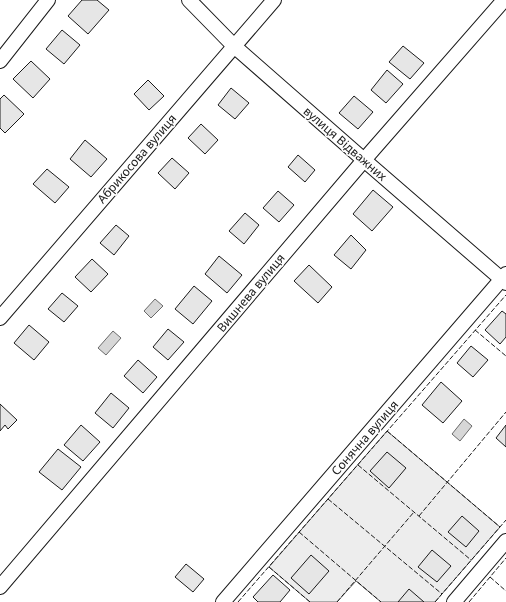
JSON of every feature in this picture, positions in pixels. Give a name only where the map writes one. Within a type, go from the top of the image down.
[{"type":"street","points":[[0,61],[48,0]]},
{"type":"street","name":"вулиця Відважних","points":[[189,0],[234,46],[364,160],[504,279]]},
{"type":"street","name":"Абрикосова вулиця","points":[[0,318],[274,0]]},
{"type":"street","name":"Вишнева вулиця","points":[[0,587],[364,160],[504,0]]},
{"type":"street","name":"Сонячна вулиця","points":[[223,602],[504,279]]},
{"type":"street","points":[[454,602],[506,541]]},
{"type":"shaded area","points":[[155,299],[163,306],[151,318],[144,311]]},
{"type":"shaded area","points":[[113,331],[121,338],[106,355],[98,348]]},
{"type":"shaded area","points":[[464,419],[472,426],[460,441],[452,434]]},
{"type":"shaded area","points":[[387,431],[500,527],[435,602],[381,602],[356,581],[337,602],[310,602],[269,567]]},
{"type":"building","points":[[82,0],[97,0],[109,10],[88,34],[68,16]]},
{"type":"building","points":[[62,30],[80,45],[64,64],[46,49]]},
{"type":"building","points":[[403,46],[424,63],[410,79],[389,62]]},
{"type":"building","points":[[31,61],[50,79],[33,98],[13,79]]},
{"type":"building","points":[[387,70],[403,84],[386,103],[371,90]]},
{"type":"building","points":[[148,80],[164,96],[149,110],[134,94]]},
{"type":"building","points":[[231,88],[249,103],[235,119],[218,105]]},
{"type":"building","points":[[4,95],[24,114],[5,133],[0,128],[0,99]]},
{"type":"building","points":[[354,96],[373,112],[358,129],[339,113]]},
{"type":"building","points":[[201,124],[218,140],[205,154],[188,138]]},
{"type":"building","points":[[85,140],[107,159],[91,177],[70,159]]},
{"type":"building","points":[[298,155],[315,170],[305,182],[288,167]]},
{"type":"building","points":[[172,158],[189,173],[175,189],[158,173]]},
{"type":"building","points":[[47,169],[69,187],[55,203],[33,184]]},
{"type":"building","points":[[373,190],[393,207],[372,231],[353,214]]},
{"type":"building","points":[[278,191],[294,205],[279,222],[263,208]]},
{"type":"building","points":[[245,213],[259,225],[244,244],[229,231]]},
{"type":"building","points":[[116,225],[129,236],[114,255],[100,243]]},
{"type":"building","points":[[351,235],[366,250],[351,269],[334,255]]},
{"type":"building","points":[[219,256],[242,275],[227,293],[205,274]]},
{"type":"building","points":[[92,259],[108,274],[91,292],[75,277]]},
{"type":"building","points":[[309,265],[332,287],[318,303],[294,281]]},
{"type":"building","points":[[194,286],[212,301],[193,324],[175,309]]},
{"type":"building","points":[[62,293],[78,306],[64,322],[48,309]]},
{"type":"building","points":[[502,311],[506,314],[506,337],[500,344],[485,330]]},
{"type":"building","points":[[29,325],[49,342],[34,360],[14,343]]},
{"type":"building","points":[[168,329],[184,342],[168,360],[153,347]]},
{"type":"building","points":[[471,346],[488,360],[473,377],[457,363]]},
{"type":"building","points":[[138,360],[157,377],[143,393],[124,376]]},
{"type":"building","points":[[441,382],[462,401],[443,423],[422,405]]},
{"type":"building","points":[[111,393],[129,408],[113,428],[95,413]]},
{"type":"building","points":[[0,404],[17,420],[8,429],[5,425],[0,431]]},
{"type":"building","points":[[81,425],[100,442],[83,461],[64,445]]},
{"type":"building","points":[[506,425],[506,447],[496,438]]},
{"type":"building","points":[[58,449],[81,467],[62,490],[39,472]]},
{"type":"building","points":[[387,452],[406,468],[389,488],[370,471]]},
{"type":"building","points":[[462,516],[479,531],[466,547],[448,532]]},
{"type":"building","points":[[432,550],[451,566],[437,582],[418,567]]},
{"type":"building","points":[[311,555],[329,571],[309,594],[291,578]]},
{"type":"building","points":[[186,564],[204,579],[193,592],[175,577]]},
{"type":"building","points":[[273,575],[290,590],[280,602],[258,602],[253,597]]},
{"type":"building","points":[[409,589],[424,602],[398,602]]},
{"type":"fence","points":[[238,602],[506,295]]},
{"type":"fence","points":[[475,330],[506,356]]},
{"type":"fence","points":[[419,516],[506,412]]},
{"type":"fence","points":[[387,431],[500,527]]},
{"type":"fence","points":[[358,465],[471,560]]},
{"type":"fence","points":[[328,499],[442,594]]},
{"type":"fence","points":[[337,602],[414,512]]},
{"type":"fence","points":[[435,602],[506,520]]},
{"type":"fence","points":[[299,532],[381,602]]},
{"type":"fence","points":[[469,602],[506,558]]},
{"type":"fence","points":[[269,567],[310,602]]},
{"type":"fence","points":[[490,577],[506,591]]}]
